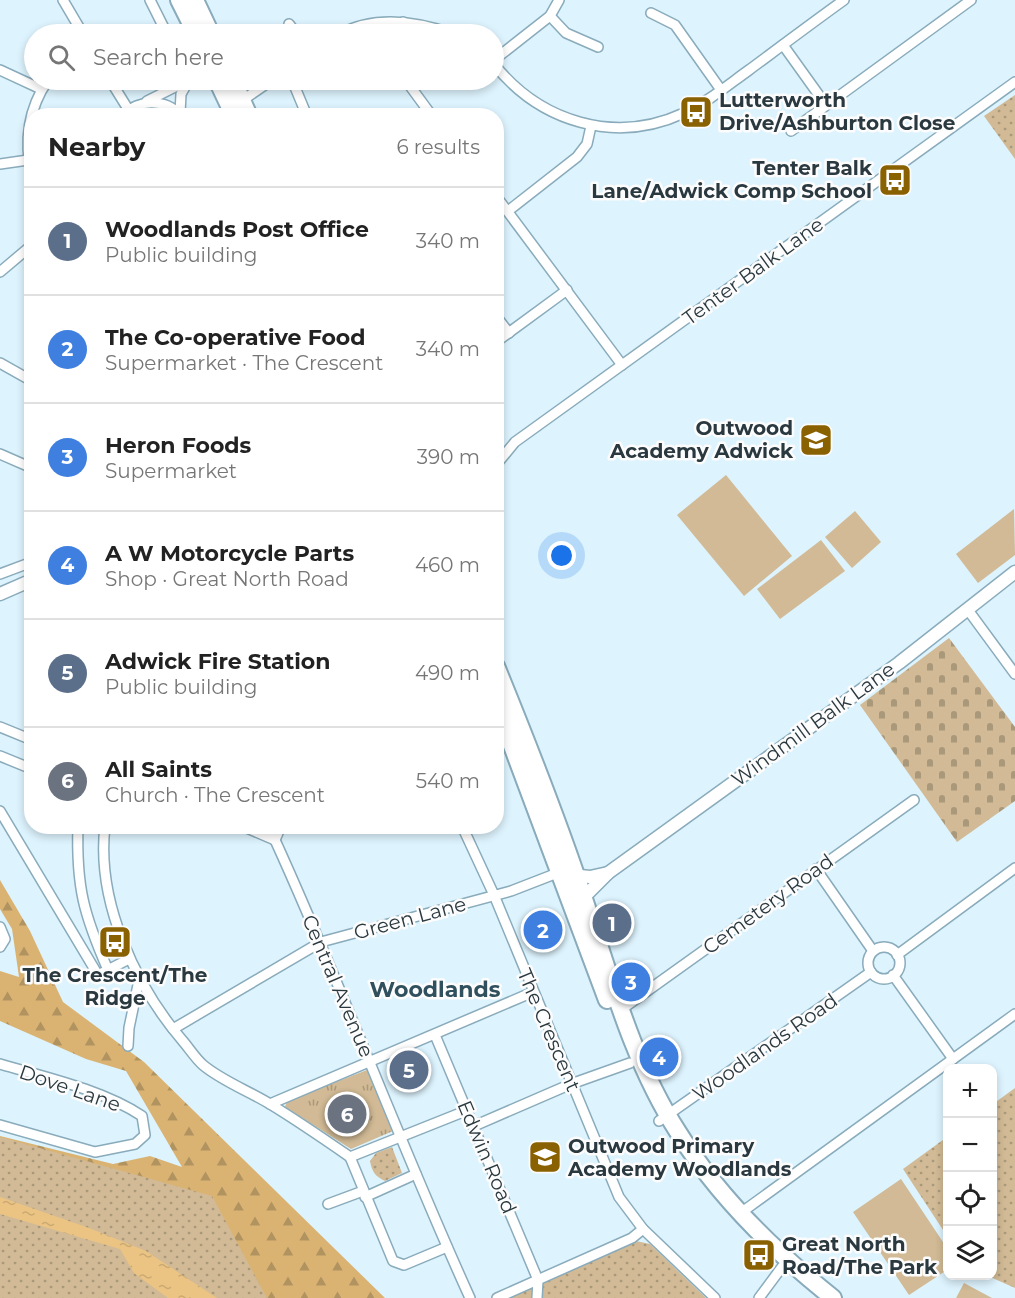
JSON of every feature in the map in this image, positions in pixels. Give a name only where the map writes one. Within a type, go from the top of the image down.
[{"type":"highway","points":[[178,0],[191,24]]},
{"type":"highway","points":[[195,0],[206,24]]},
{"type":"highway","points":[[224,90],[238,108]]},
{"type":"highway","points":[[235,90],[239,108]]},
{"type":"highway","points":[[504,687],[577,878],[622,1009],[664,1119],[742,1212],[793,1264],[833,1298]]},
{"type":"highway","points":[[504,724],[630,1063],[712,1194],[782,1268],[816,1298]]},
{"type":"street","points":[[63,0],[77,24]]},
{"type":"street","points":[[150,0],[162,24]]},
{"type":"street","points":[[504,52],[550,16],[559,0]]},
{"type":"street","points":[[504,75],[524,96],[546,110],[591,126],[615,128],[663,122],[685,112],[721,90],[844,0]]},
{"type":"street","points":[[791,131],[967,1]]},
{"type":"street","points":[[651,14],[675,25],[721,90]]},
{"type":"street","points":[[550,16],[566,33],[598,47]]},
{"type":"street","points":[[371,24],[403,22],[416,24]]},
{"type":"street","points":[[783,45],[826,105]]},
{"type":"street","points":[[0,70],[24,81]]},
{"type":"street","name":"Tenter Balk Lane","points":[[504,455],[515,442],[1015,82]]},
{"type":"street","points":[[35,108],[41,90]]},
{"type":"street","points":[[114,90],[122,108]]},
{"type":"street","points":[[132,108],[169,90]]},
{"type":"street","points":[[181,108],[183,90]]},
{"type":"street","points":[[241,108],[261,90]]},
{"type":"street","points":[[296,90],[304,108]]},
{"type":"street","points":[[413,90],[423,108]]},
{"type":"street","points":[[145,102],[168,105],[172,108]]},
{"type":"street","points":[[508,211],[577,157],[587,144],[591,126]]},
{"type":"street","points":[[0,164],[24,161]]},
{"type":"street","points":[[504,206],[622,365]]},
{"type":"street","points":[[0,272],[24,252]]},
{"type":"street","points":[[504,336],[567,290]]},
{"type":"street","points":[[504,326],[509,333]]},
{"type":"street","points":[[0,363],[24,376]]},
{"type":"street","points":[[0,454],[24,464]]},
{"type":"street","points":[[0,574],[24,565]]},
{"type":"street","name":"Windmill Balk Lane","points":[[584,897],[608,873],[968,610],[1015,572]]},
{"type":"street","points":[[0,594],[24,584]]},
{"type":"street","points":[[968,610],[1015,674]]},
{"type":"street","points":[[0,727],[24,737]]},
{"type":"street","points":[[0,756],[24,766]]},
{"type":"street","name":"Cemetery Road","points":[[622,1009],[914,800]]},
{"type":"street","points":[[0,811],[98,975],[129,959]]},
{"type":"street","points":[[78,834],[80,893],[93,936],[108,970]]},
{"type":"street","points":[[105,834],[104,862],[111,900],[129,959],[139,980],[173,1029],[203,1065],[270,1104],[351,1157],[364,1194],[393,1261],[404,1265],[447,1247]]},
{"type":"street","points":[[261,834],[275,840],[278,834]]},
{"type":"street","name":"The Crescent","points":[[466,834],[494,896],[619,1197],[643,1229],[715,1298]]},
{"type":"street","name":"Central Avenue","points":[[275,840],[321,942],[400,1137],[470,1298]]},
{"type":"street","points":[[897,955],[1015,868]]},
{"type":"street","points":[[816,869],[873,951]]},
{"type":"street","points":[[560,872],[577,878]]},
{"type":"street","name":"Green Lane","points":[[173,1029],[321,942],[494,896],[560,872]]},
{"type":"street","name":"Windmill Balk Lane","points":[[577,878],[608,873]]},
{"type":"street","points":[[0,947],[5,939],[2,930]]},
{"type":"street","points":[[886,947],[897,955],[899,964],[893,975],[880,978],[871,972],[868,963],[873,951],[886,947]]},
{"type":"street","name":"Woodlands Road","points":[[664,1119],[871,972]]},
{"type":"street","points":[[893,975],[953,1059]]},
{"type":"street","points":[[128,1046],[129,1028],[139,980]]},
{"type":"street","points":[[270,1104],[371,1063],[533,992]]},
{"type":"street","points":[[742,1212],[1015,1014]]},
{"type":"street","name":"Edwin Road","points":[[435,1035],[538,1280]]},
{"type":"street","points":[[474,1126],[572,1084],[630,1063]]},
{"type":"street","name":"Dove Lane","points":[[0,1065],[51,1079],[127,1106],[142,1116],[145,1135],[135,1144],[94,1152],[0,1125]]},
{"type":"street","points":[[351,1157],[468,1110]]},
{"type":"street","points":[[328,1204],[364,1194],[416,1174]]},
{"type":"street","points":[[497,1298],[632,1238],[643,1229]]},
{"type":"street","points":[[759,1298],[782,1268]]},
{"type":"street","points":[[537,1298],[538,1280]]},
{"type":"green space","points":[[1015,95],[1015,159],[984,116]]},
{"type":"green space","points":[[726,475],[792,556],[744,596],[677,515]]},
{"type":"green space","points":[[1014,509],[1015,555],[978,583],[956,554]]},
{"type":"green space","points":[[855,511],[881,542],[852,568],[825,537]]},
{"type":"green space","points":[[821,540],[845,571],[780,619],[757,589]]},
{"type":"green space","points":[[949,638],[1015,727],[1015,801],[957,842],[860,705]]},
{"type":"green space","points":[[0,880],[30,931],[63,1002],[144,1062],[385,1298],[259,1298],[0,1168],[0,1136],[113,1164],[150,1156],[182,1167],[126,1071],[86,1059],[0,1021],[0,971],[19,977],[12,929],[0,909]]},
{"type":"green space","points":[[367,1070],[393,1131],[351,1149],[285,1107],[287,1101]]},
{"type":"green space","points":[[1015,1088],[1015,1288],[997,1280],[997,1101]]},
{"type":"green space","points":[[0,1137],[212,1196],[267,1298],[0,1298]]},
{"type":"green space","points":[[943,1140],[943,1230],[903,1169]]},
{"type":"green space","points":[[392,1147],[402,1173],[385,1181],[374,1173],[370,1161],[376,1153]]},
{"type":"green space","points":[[901,1179],[943,1242],[943,1273],[909,1295],[853,1212]]},
{"type":"green space","points":[[636,1241],[650,1244],[706,1298],[505,1298]]},
{"type":"green space","points":[[964,1283],[992,1298],[956,1298]]},
{"type":"water","points":[[0,1197],[146,1251],[217,1298],[168,1298],[134,1273],[120,1249],[0,1214]]},
{"type":"place","name":"Lutterworth Drive/Ashburton Close","points":[[696,112]]},
{"type":"place","name":"Tenter Balk Lane/Adwick Comp School","points":[[895,180]]},
{"type":"place","name":"Outwood Academy Adwick","points":[[816,440]]},
{"type":"place","name":"Woodlands Post Office","points":[[612,923]]},
{"type":"place","name":"The Co-operative Food","points":[[543,930]]},
{"type":"place","name":"The Crescent/The Ridge","points":[[115,942]]},
{"type":"place","name":"Heron Foods","points":[[631,982]]},
{"type":"place","name":"A W Motorcycle Parts","points":[[659,1057]]},
{"type":"place","name":"Adwick Fire Station","points":[[409,1070]]},
{"type":"place","name":"All Saints","points":[[347,1114]]},
{"type":"place","name":"Outwood Primary Academy Woodlands","points":[[545,1157]]},
{"type":"place","name":"Great North Road/The Park","points":[[759,1255]]},
{"type":"district","name":"Woodlands","points":[[435,989]]}]
